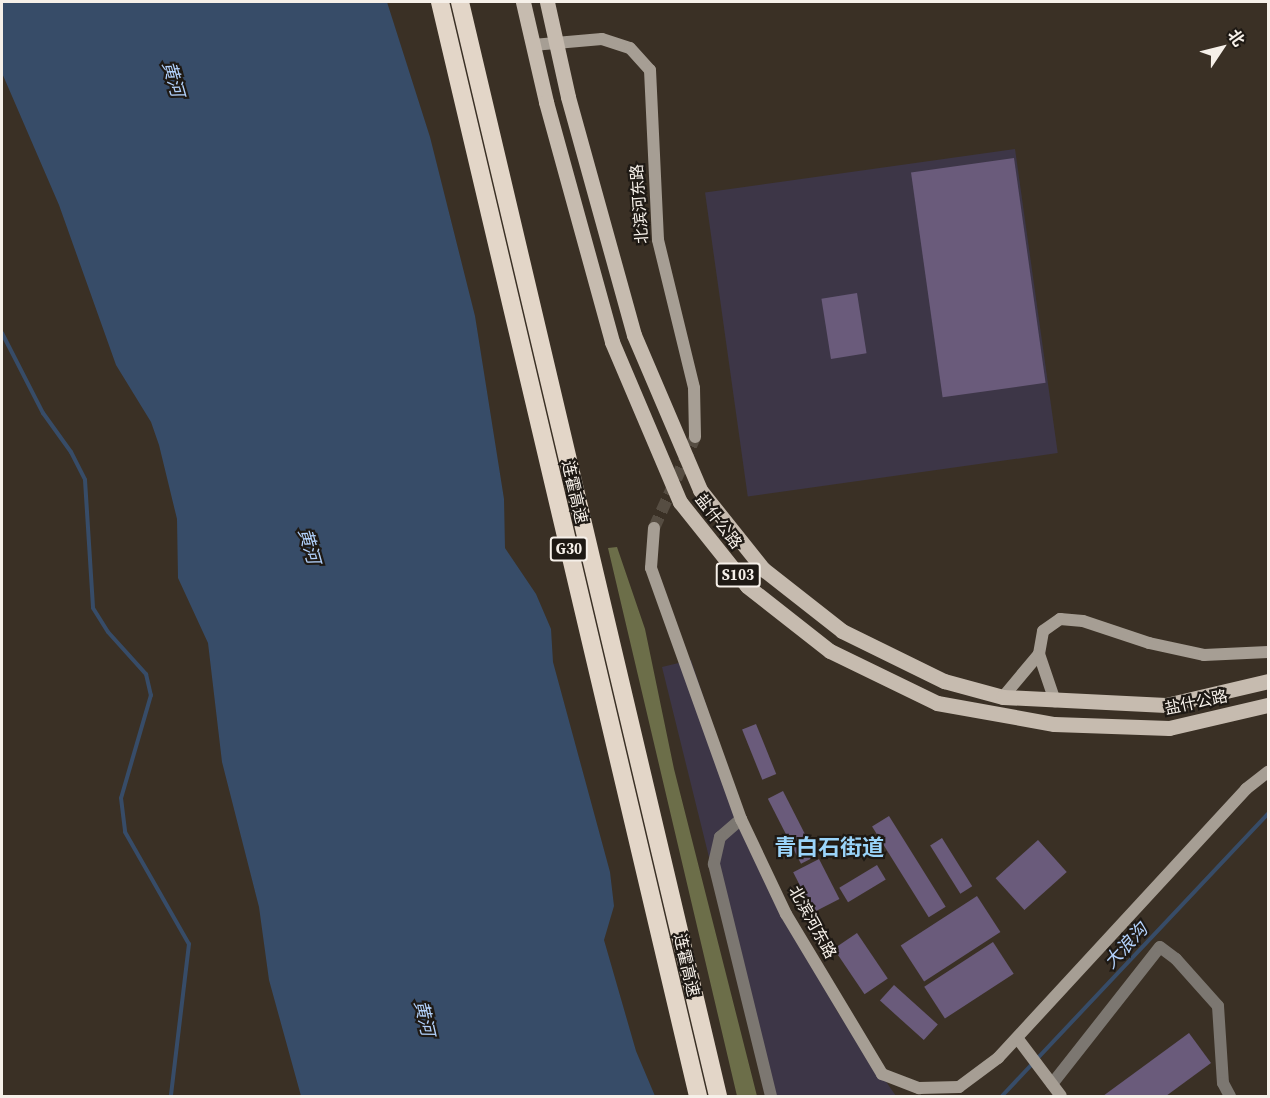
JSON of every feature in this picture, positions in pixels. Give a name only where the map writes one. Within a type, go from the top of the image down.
[{"type":"highway","name":"连霍高速","points":[[440,2],[698,1096]]},
{"type":"highway","name":"连霍高速","points":[[460,2],[718,1096]]},
{"type":"main road","name":"S103","points":[[523,2],[533,45]]},
{"type":"main road","name":"S103","points":[[547,2],[556,42]]},
{"type":"main road","name":"盐什公路","points":[[556,42],[634,335],[700,490],[763,569],[842,631],[944,681],[1003,697],[1166,705],[1269,681]]},
{"type":"main road","name":"盐什公路","points":[[533,45],[612,342],[680,502],[747,586],[830,651],[937,703],[1054,724],[1169,728],[1269,705]]},
{"type":"street","name":"北滨河东路","points":[[533,45],[603,39],[630,48],[650,70],[658,240],[694,388],[694,437]]},
{"type":"street","name":"北滨河东路","points":[[654,528],[651,568],[741,819],[786,914],[882,1074],[919,1088],[959,1087],[1018,1039]]},
{"type":"street","points":[[1003,697],[1038,654],[1043,631],[1060,620],[1083,621],[1149,643],[1204,655],[1269,652]]},
{"type":"street","points":[[1038,654],[1055,701]]},
{"type":"street","points":[[1061,1096],[1018,1039],[1042,1007],[1246,789],[1269,772]]},
{"type":"street","points":[[741,819],[720,837],[714,864],[771,1096]]},
{"type":"street","points":[[1049,1080],[1160,947],[1176,959],[1218,1006],[1223,1083],[1230,1096]]},
{"type":"shaded area","points":[[1015,149],[1058,453],[748,497],[705,193]]},
{"type":"shaded area","points":[[691,660],[755,850],[837,1011],[896,1096],[768,1096],[662,667]]},
{"type":"green space","points":[[617,547],[645,629],[674,769],[757,1096],[737,1096],[608,548]]},
{"type":"water","name":"黄河","points":[[2,2],[387,2],[430,137],[475,316],[504,499],[505,548],[536,594],[551,629],[553,662],[610,872],[614,906],[604,940],[636,1051],[655,1096],[301,1096],[269,980],[259,907],[222,762],[208,643],[178,578],[177,519],[159,445],[151,422],[116,365],[59,205],[2,73]]},
{"type":"building","points":[[1014,158],[1046,383],[943,397],[911,172]]},
{"type":"building","points":[[857,293],[867,353],[831,359],[821,299]]},
{"type":"building","points":[[756,724],[776,774],[762,780],[742,730]]},
{"type":"building","points":[[783,791],[816,856],[801,864],[768,799]]},
{"type":"building","points":[[889,816],[946,907],[929,917],[872,827]]},
{"type":"building","points":[[942,838],[972,886],[960,894],[930,845]]},
{"type":"building","points":[[1038,840],[1067,872],[1024,910],[996,878]]},
{"type":"building","points":[[819,859],[839,899],[814,912],[793,872]]},
{"type":"building","points":[[877,865],[886,880],[848,902],[839,888]]},
{"type":"building","points":[[977,896],[1000,932],[924,982],[901,946]]},
{"type":"building","points":[[857,933],[888,979],[865,994],[834,949]]},
{"type":"building","points":[[993,942],[1014,974],[945,1019],[924,987]]},
{"type":"building","points":[[894,985],[938,1024],[924,1040],[880,1001]]},
{"type":"building","points":[[1189,1033],[1211,1063],[1166,1096],[1103,1096]]},
{"type":"waterway","points":[[2,333],[43,413],[71,452],[85,480],[93,608],[108,632],[146,674],[151,695],[121,798],[125,832],[189,944],[171,1096]]},
{"type":"waterway","name":"大浪沟","points":[[1002,1096],[1268,814]]},
{"type":"tunnel","points":[[654,528],[695,437]]},
{"type":"district","name":"青白石街道","points":[[829,848]]}]
